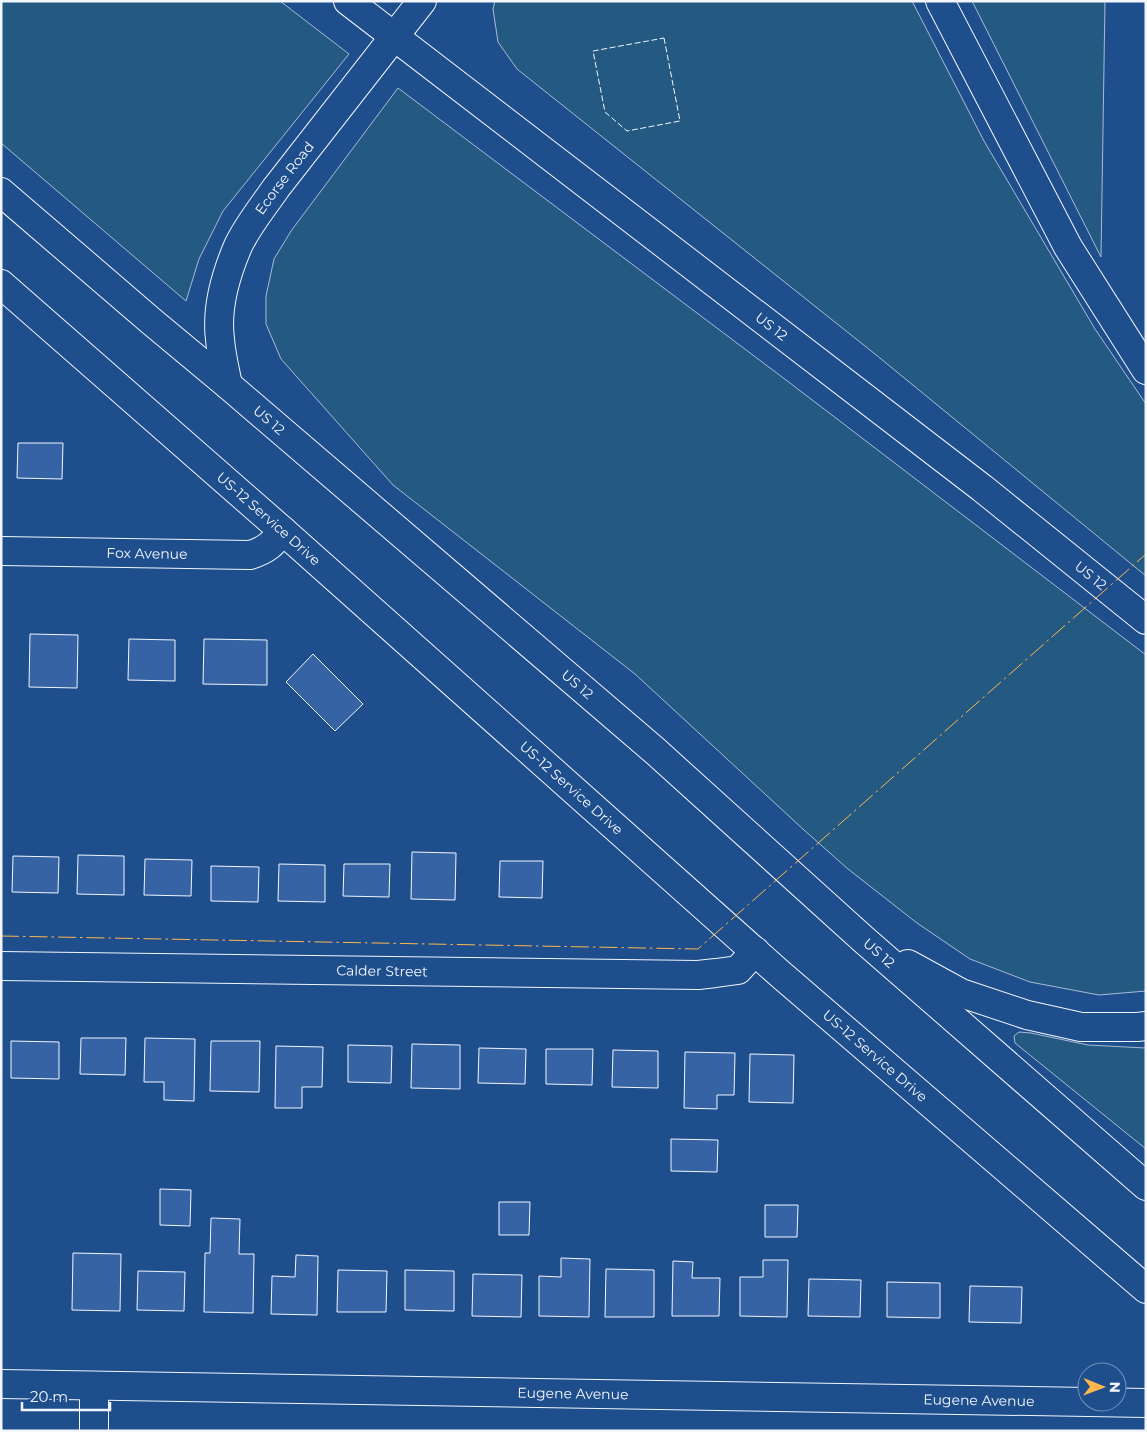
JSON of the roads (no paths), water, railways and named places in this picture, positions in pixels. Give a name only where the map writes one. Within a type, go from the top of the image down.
[{"type":"main road","name":"US 12","points":[[348,1],[982,488],[1146,620]]},
{"type":"main road","name":"Ecorse Road","points":[[228,384],[220,339],[220,312],[227,277],[239,246],[255,218],[276,188],[422,1]]},
{"type":"main road","points":[[940,1],[1068,247],[1146,370]]},
{"type":"main road","name":"US 12","points":[[1,192],[151,321],[228,384],[654,750],[863,939],[1146,1186]]},
{"type":"main road","name":"US-12 Service Drive","points":[[1,284],[283,531],[755,951],[1146,1289]]},
{"type":"main road","name":"Fox Avenue","points":[[1,551],[250,554],[262,552],[283,531]]},
{"type":"main road","points":[[863,939],[960,993],[1027,1016],[1081,1026],[1146,1026]]},
{"type":"main road","name":"Calder Street","points":[[1,966],[698,975],[738,970],[755,951]]},
{"type":"main road","name":"Eugene Avenue","points":[[1,1384],[1146,1403]]},
{"type":"main road","points":[[94,1386],[94,1431]]}]
